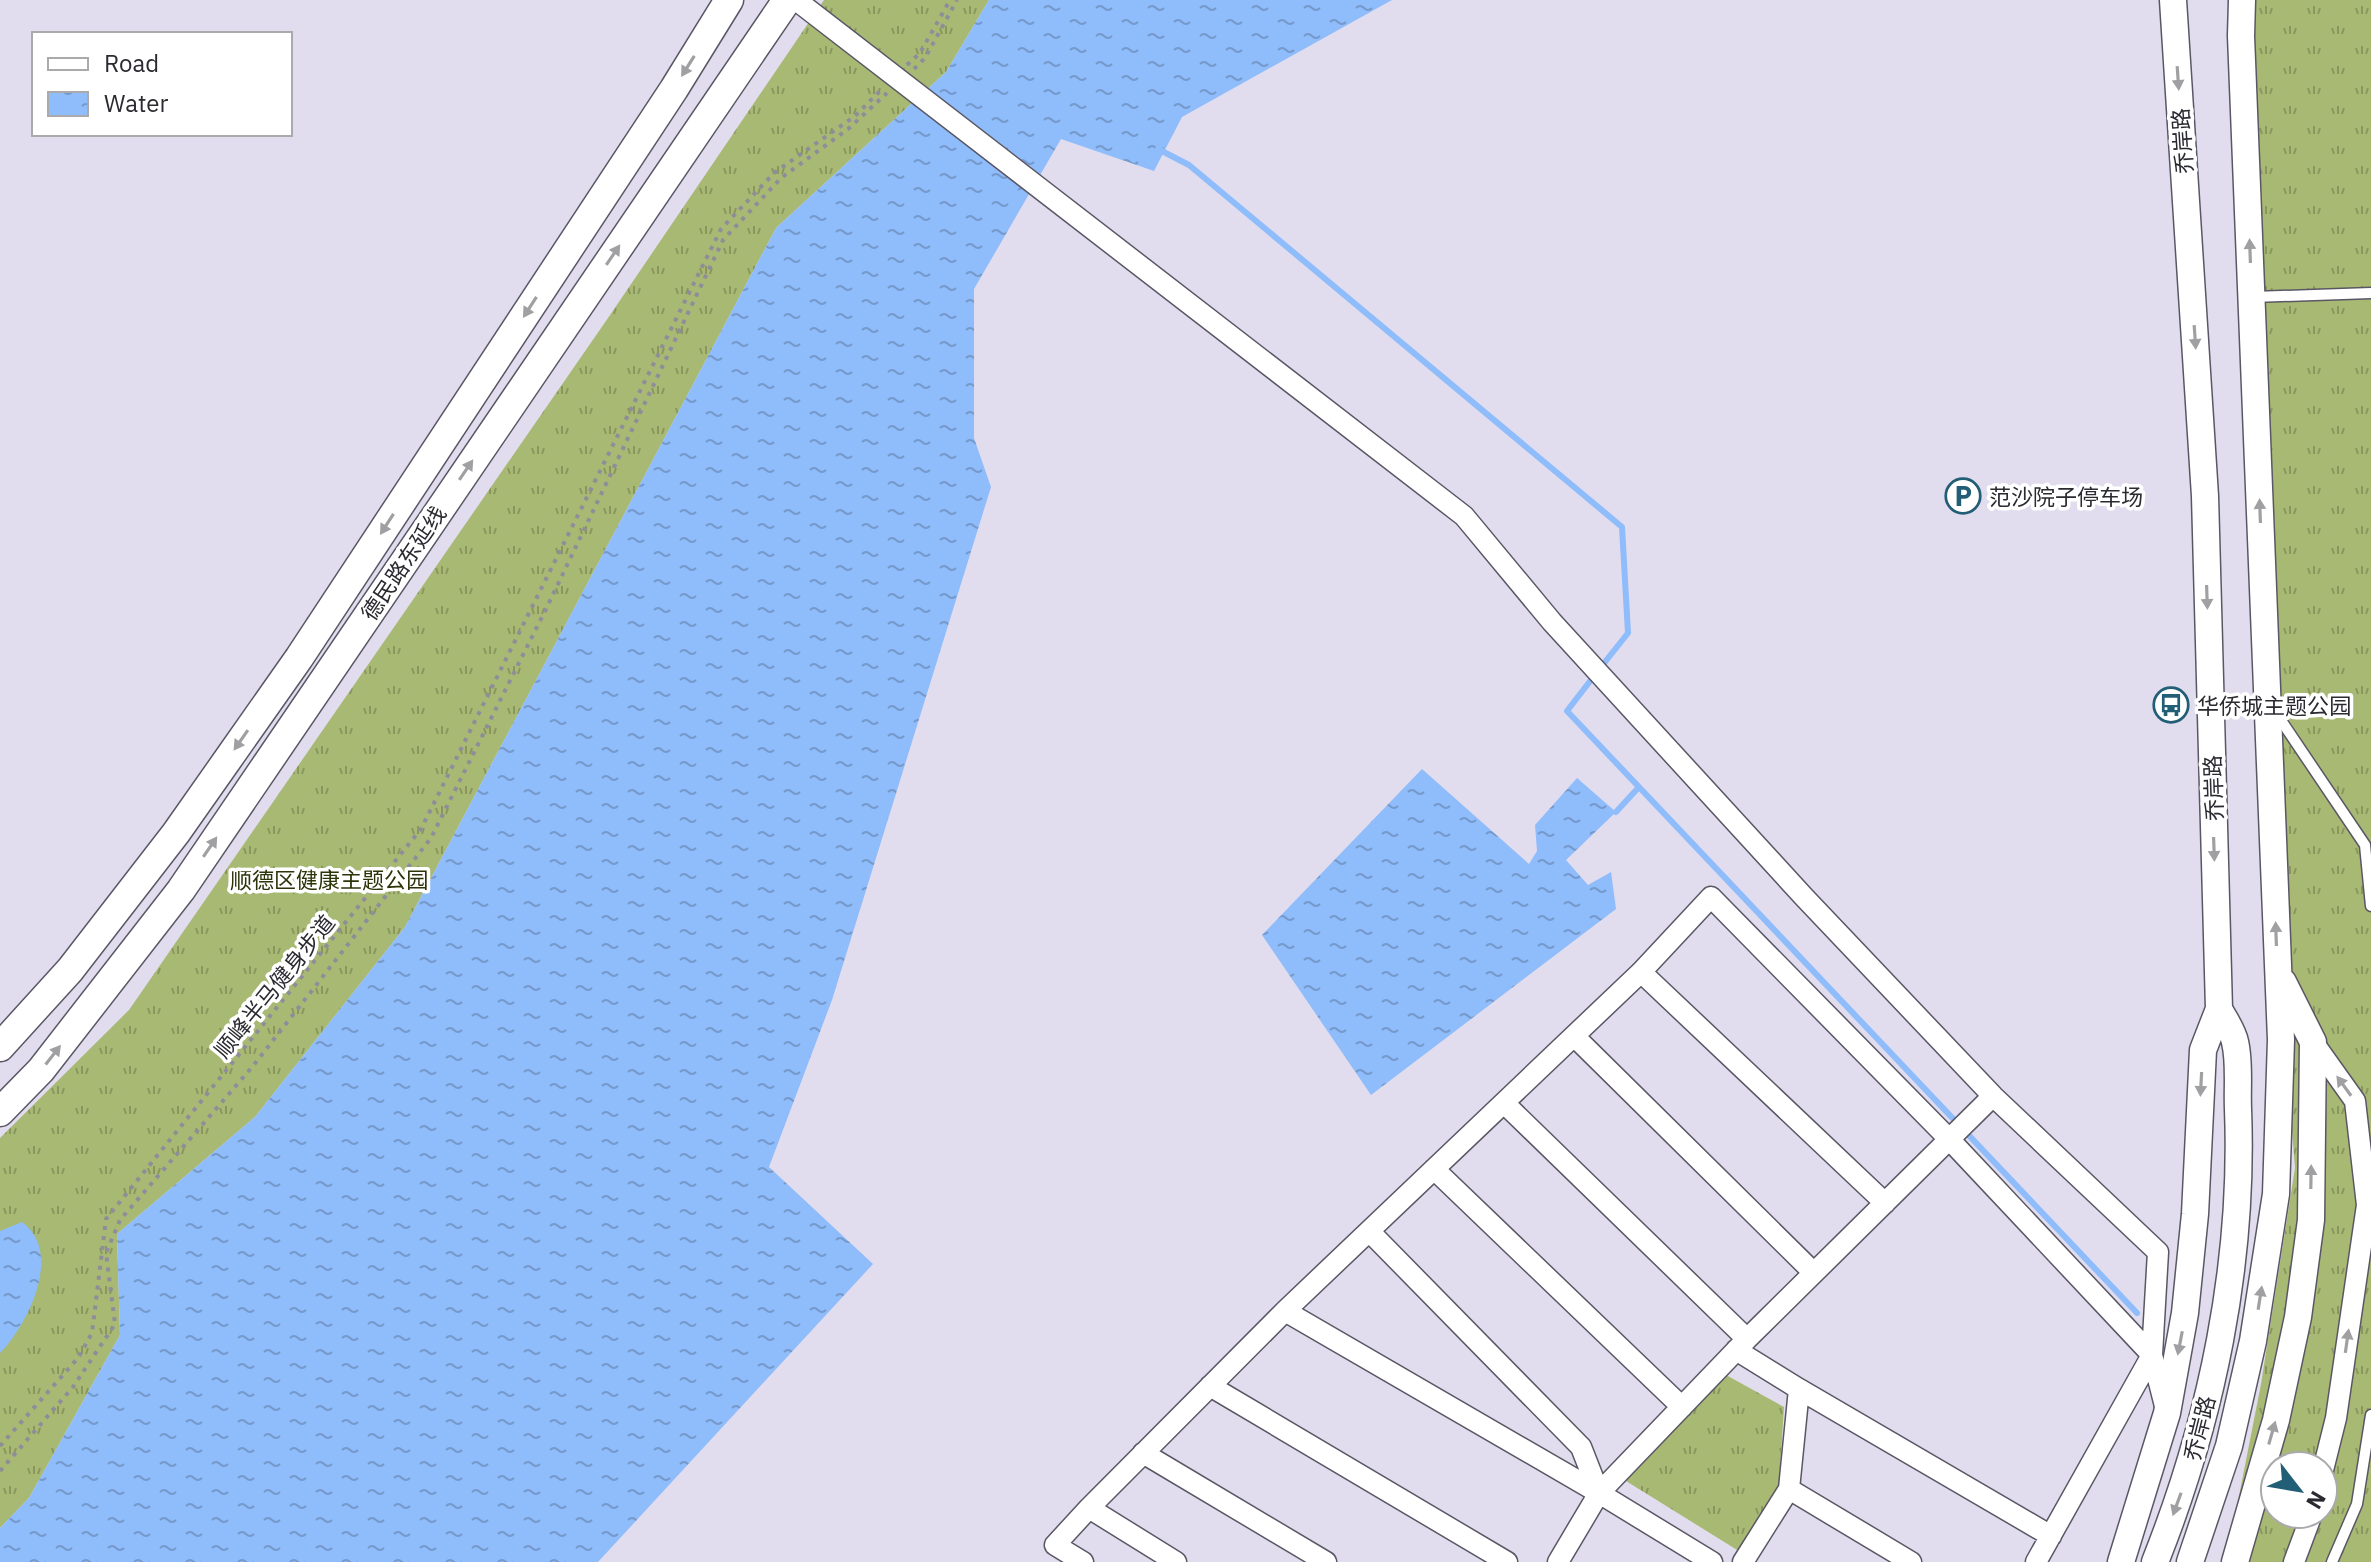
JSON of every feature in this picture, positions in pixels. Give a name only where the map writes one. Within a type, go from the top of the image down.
[{"type":"main road","name":"德民路东延线","points":[[0,1047],[70,970],[176,833],[290,671],[674,89],[729,0]]},
{"type":"main road","name":"德民路东延线","points":[[0,1112],[41,1070],[181,890],[787,0]]},
{"type":"street","points":[[796,0],[1464,516],[1552,622],[1987,1103],[2189,1278]]},
{"type":"street","name":"乔岸路","points":[[2155,1562],[2188,1475],[2219,1348],[2236,1216],[2239,1150],[2235,1041],[2219,1009],[2205,496],[2173,0]]},
{"type":"street","name":"乔岸路","points":[[2190,1562],[2229,1446],[2253,1341],[2276,1194],[2281,1040],[2242,0]]},
{"type":"street","points":[[2241,36],[2258,0]]},
{"type":"street","points":[[1083,1562],[1055,1545],[1285,1311],[1641,972],[1711,897],[1949,1139],[2152,1355]]},
{"type":"street","points":[[2277,970],[2313,1042],[2355,1101],[2367,1205],[2336,1418],[2328,1450]]},
{"type":"street","points":[[1641,972],[1885,1203]]},
{"type":"street","points":[[2121,1562],[2167,1413],[2185,1313],[2195,1214],[2203,1050],[2219,1009]]},
{"type":"street","points":[[1574,1036],[1814,1273]]},
{"type":"street","points":[[2235,1562],[2276,1420],[2298,1317],[2311,1220],[2313,1042]]},
{"type":"street","points":[[1504,1103],[1742,1345],[1799,1389],[2051,1536]]},
{"type":"street","points":[[1558,1562],[1599,1493],[1742,1345],[1987,1103]]},
{"type":"street","points":[[1434,1169],[1682,1407]]},
{"type":"street","points":[[1369,1231],[1581,1447],[1599,1493]]},
{"type":"street","points":[[2158,1252],[2152,1355],[2167,1413]]},
{"type":"street","points":[[1285,1311],[1712,1562]]},
{"type":"street","points":[[2036,1562],[2152,1355]]},
{"type":"street","points":[[1210,1386],[1507,1562]]},
{"type":"street","points":[[1743,1562],[1789,1489],[1799,1389]]},
{"type":"street","points":[[1143,1453],[1326,1562]]},
{"type":"street","points":[[1789,1489],[1911,1562]]},
{"type":"street","points":[[1089,1508],[1176,1562]]},
{"type":"street","points":[[2294,1562],[2308,1530]]},
{"type":"lane","points":[[2252,297],[2371,293]]},
{"type":"lane","points":[[2267,699],[2365,845],[2371,906]]},
{"type":"lane","points":[[2332,1562],[2357,1504],[2371,1415]]},
{"type":"path","points":[[0,1471],[73,1387],[115,1324],[106,1253],[120,1220],[253,1066],[431,838],[546,609],[723,240],[781,178],[848,129],[897,79],[920,53],[950,0]]},
{"type":"path","points":[[897,79],[925,58],[957,0]]},
{"type":"path","name":"顺峰半马健身步道","points":[[0,1446],[78,1358],[92,1333],[106,1219],[421,829],[721,229],[774,173],[855,116],[897,79]]},
{"type":"green space","name":"顺德区健康主题公园","points":[[824,0],[989,0],[946,72],[776,228],[405,927],[255,1117],[117,1234],[120,1335],[29,1498],[0,1528],[0,1138],[129,1010]]},
{"type":"green space","points":[[2248,0],[2371,0],[2371,1562],[2226,1562],[2261,1384],[2295,1168],[2275,918]]},
{"type":"green space","points":[[1726,1375],[1784,1407],[1779,1485],[1742,1553],[1626,1481]]},
{"type":"water","points":[[989,0],[1392,0],[1182,117],[1154,171],[1061,139],[974,289],[974,438],[991,487],[832,1000],[769,1167],[873,1264],[598,1562],[0,1562],[0,1528],[29,1498],[120,1335],[117,1234],[255,1117],[405,927],[776,228],[946,72]]},
{"type":"water","points":[[1422,769],[1529,864],[1537,851],[1535,825],[1577,778],[1616,812],[1566,860],[1588,885],[1611,872],[1616,909],[1371,1095],[1262,935]]},
{"type":"water","points":[[22,1222],[34,1235],[40,1251],[41,1269],[30,1307],[11,1341],[0,1353],[0,1231]]},
{"type":"waterway","points":[[1158,149],[1189,165],[1622,527],[1628,633],[1601,667]]},
{"type":"waterway","points":[[1594,676],[1567,711],[2137,1313]]},
{"type":"waterway","points":[[1616,812],[1639,787]]},
{"type":"place","name":"范沙院子停车场","points":[[1963,496]]},
{"type":"place","name":"华侨城主题公园","points":[[2171,705]]}]
